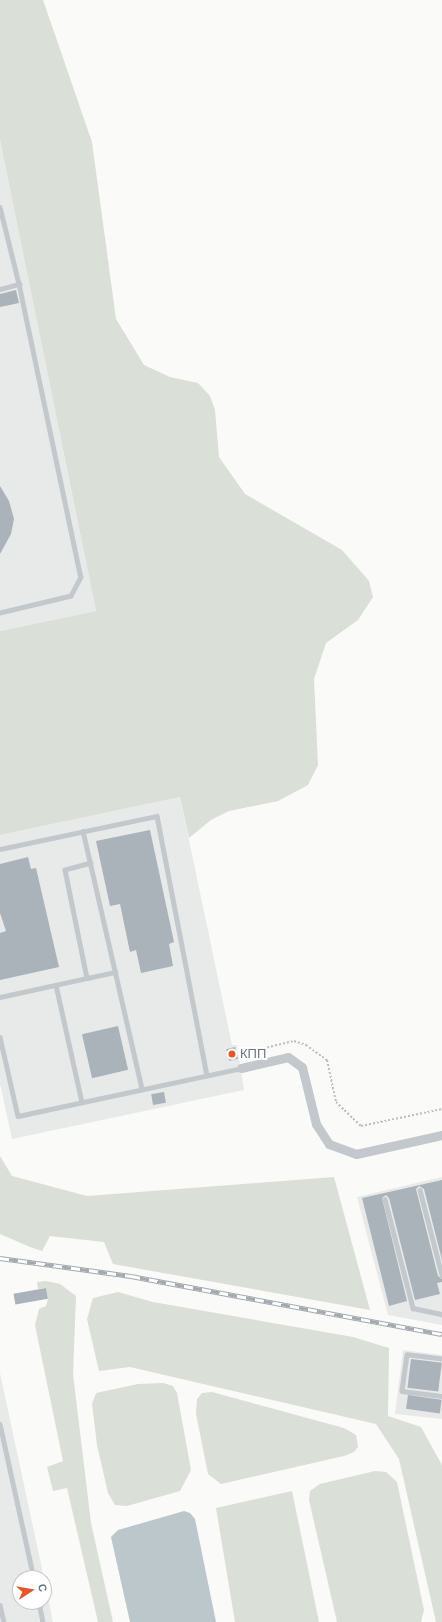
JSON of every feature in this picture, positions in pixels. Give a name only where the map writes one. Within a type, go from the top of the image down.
[{"type":"street","points":[[242,1067],[288,1057],[302,1067],[316,1124],[329,1144],[356,1154],[442,1134]]},
{"type":"lane","points":[[0,207],[19,284],[81,577],[71,596],[0,613]]},
{"type":"lane","points":[[0,289],[19,284]]},
{"type":"lane","points":[[0,849],[157,816],[207,1075]]},
{"type":"lane","points":[[83,831],[142,1089]]},
{"type":"lane","points":[[87,978],[65,870],[90,863]]},
{"type":"lane","points":[[0,997],[115,972]]},
{"type":"lane","points":[[56,985],[82,1102]]},
{"type":"lane","points":[[0,1037],[18,1116],[242,1067]]},
{"type":"lane","points":[[420,1190],[442,1275]]},
{"type":"lane","points":[[385,1199],[414,1308],[442,1314]]},
{"type":"lane","points":[[442,1359],[407,1355],[402,1391],[442,1396]]},
{"type":"lane","points":[[0,1424],[32,1570]]},
{"type":"lane","points":[[0,1605],[4,1622]]},
{"type":"lane","points":[[41,1610],[43,1622]]},
{"type":"path","points":[[242,1067],[244,1053],[294,1041],[306,1045],[327,1060],[336,1102],[361,1126],[442,1109]]},
{"type":"shaded area","points":[[0,0],[43,0],[92,142],[116,319],[144,365],[170,377],[198,383],[210,396],[215,410],[219,457],[245,494],[342,550],[369,581],[373,597],[358,620],[326,643],[314,679],[318,765],[308,785],[278,801],[229,811],[211,820],[189,838],[180,797],[0,835],[0,631],[96,611],[0,140]]},
{"type":"shaded area","points":[[0,140],[96,611],[0,631]]},
{"type":"shaded area","points":[[180,797],[232,1045],[237,1045],[244,1090],[12,1139],[0,1084],[0,835]]},
{"type":"shaded area","points":[[0,1156],[12,1176],[87,1196],[334,1177],[370,1310],[113,1264],[104,1242],[50,1236],[42,1251],[30,1247],[0,1234]]},
{"type":"shaded area","points":[[442,1177],[442,1325],[388,1315],[357,1197]]},
{"type":"shaded area","points":[[46,1281],[60,1284],[76,1296],[73,1374],[91,1523],[113,1622],[98,1622],[67,1488],[53,1491],[47,1467],[63,1461],[35,1325],[39,1309],[46,1306],[48,1299],[46,1288],[38,1289],[37,1282]]},
{"type":"shaded area","points":[[118,1292],[153,1302],[353,1337],[389,1348],[388,1416],[421,1427],[442,1465],[442,1622],[436,1622],[399,1459],[376,1424],[130,1367],[99,1371],[87,1319],[93,1298]]},
{"type":"shaded area","points":[[403,1350],[442,1355],[442,1419],[395,1414]]},
{"type":"shaded area","points":[[0,1373],[42,1570],[12,1570],[12,1610],[50,1610],[53,1622],[0,1622]]},
{"type":"shaded area","points":[[163,1383],[173,1386],[177,1393],[191,1470],[180,1491],[127,1506],[115,1505],[108,1493],[97,1445],[92,1404],[96,1393],[138,1384]]},
{"type":"shaded area","points":[[212,1392],[344,1428],[356,1435],[358,1447],[354,1452],[344,1456],[221,1484],[208,1474],[196,1414],[197,1399],[202,1393]]},
{"type":"shaded area","points":[[375,1471],[386,1472],[397,1482],[424,1610],[421,1622],[337,1622],[309,1500],[310,1491],[320,1484]]},
{"type":"shaded area","points":[[292,1491],[319,1622],[235,1622],[216,1508]]},
{"type":"shaded area","points":[[184,1511],[190,1513],[195,1519],[216,1622],[130,1622],[111,1537],[118,1530]]},
{"type":"building","points":[[16,290],[19,303],[0,307],[0,294]]},
{"type":"building","points":[[0,486],[9,501],[14,519],[11,534],[0,554]]},
{"type":"building","points":[[150,830],[174,942],[169,944],[173,966],[141,973],[136,950],[130,952],[120,904],[110,906],[96,841]]},
{"type":"building","points":[[28,857],[31,869],[36,868],[59,967],[0,980],[0,933],[6,931],[0,913],[0,864]]},
{"type":"building","points":[[118,1026],[128,1070],[92,1078],[82,1034]]},
{"type":"building","name":"КПП","points":[[235,1047],[238,1059],[229,1061],[226,1049]]},
{"type":"building","points":[[164,1092],[166,1103],[153,1105],[151,1094]]},
{"type":"building","points":[[442,1180],[442,1260],[424,1189],[419,1186],[416,1189],[438,1276],[442,1279],[442,1282],[437,1283],[440,1294],[415,1300],[389,1198],[386,1195],[382,1198],[407,1301],[389,1306],[362,1198]]},
{"type":"building","points":[[46,1288],[48,1299],[15,1305],[14,1294]]},
{"type":"building","points":[[411,1359],[442,1363],[438,1392],[407,1388]]},
{"type":"building","points":[[408,1395],[442,1400],[440,1414],[406,1409]]},
{"type":"railway","points":[[0,1258],[131,1276],[442,1334]]},
{"type":"place","name":"КПП","points":[[232,1054]]}]
